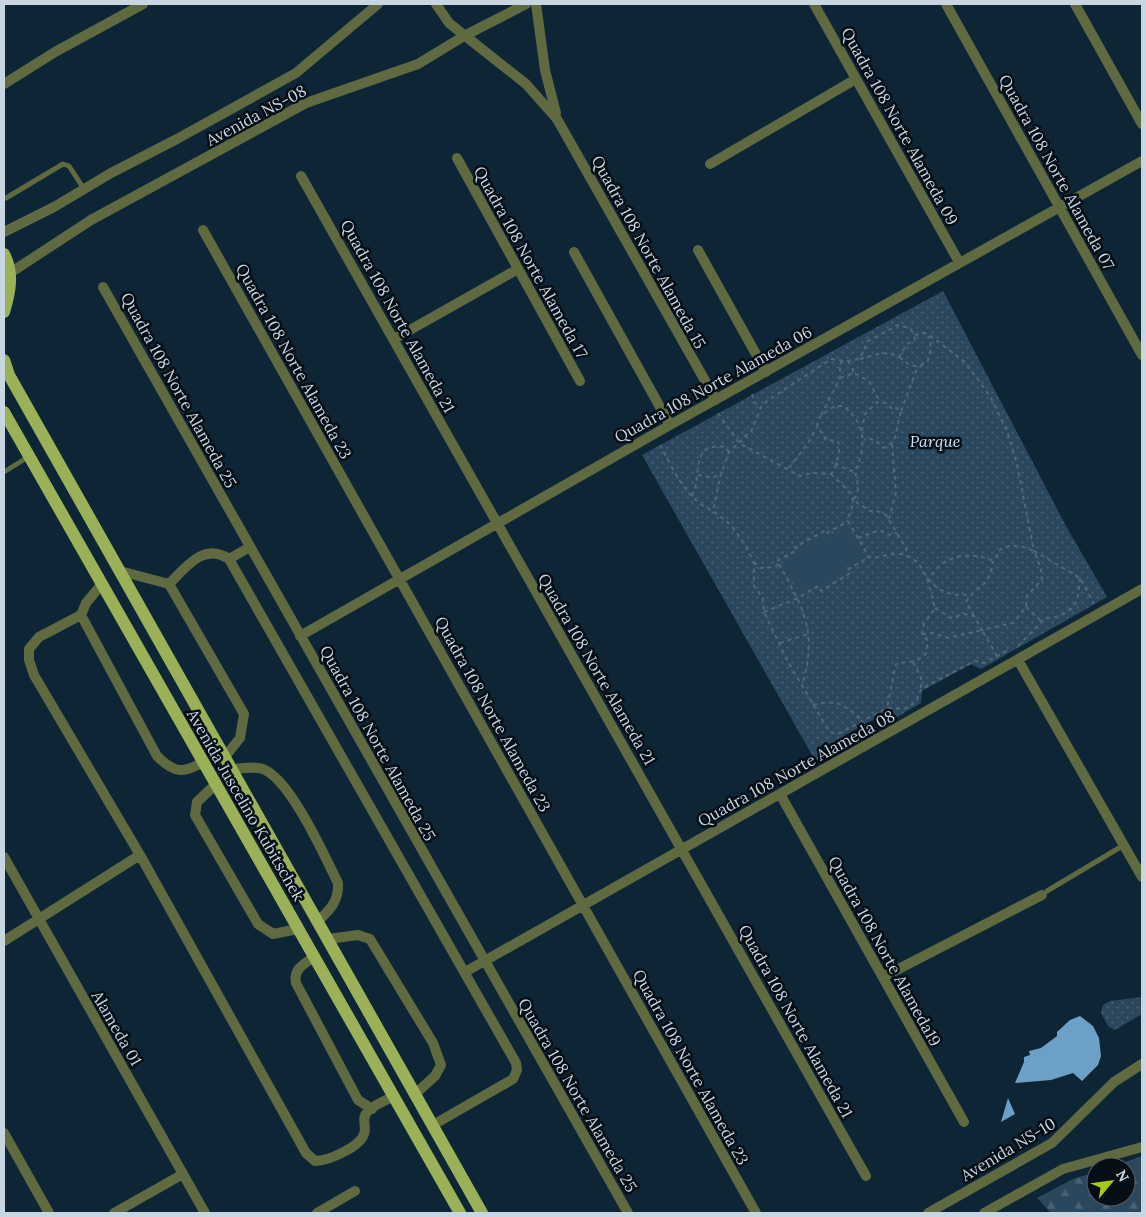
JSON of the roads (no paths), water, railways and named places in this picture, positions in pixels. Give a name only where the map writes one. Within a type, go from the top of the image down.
[{"type":"main road","points":[[4,254],[10,273],[10,293],[4,312]]},
{"type":"main road","name":"Avenida Juscelino Kubitschek","points":[[4,360],[9,375],[482,1213]]},
{"type":"main road","name":"Avenida Juscelino Kubitschek","points":[[4,412],[460,1213]]},
{"type":"street","points":[[4,84],[55,52],[143,4]]},
{"type":"street","name":"Avenida NS-08","points":[[4,232],[54,207],[296,73],[378,4]]},
{"type":"street","points":[[436,4],[449,23],[526,84],[557,119]]},
{"type":"street","name":"Avenida NS-08","points":[[10,273],[90,220],[306,103],[418,64],[464,36],[526,4]]},
{"type":"street","points":[[536,4],[545,70],[557,119]]},
{"type":"street","name":"Quadra 108 Norte Alameda 09","points":[[814,4],[959,262]]},
{"type":"street","name":"Quadra 108 Norte Alameda 07","points":[[946,4],[1142,355]]},
{"type":"street","points":[[1075,4],[1142,124]]},
{"type":"street","points":[[710,164],[856,79]]},
{"type":"street","name":"Quadra 108 Norte Alameda 15","points":[[557,119],[716,400]]},
{"type":"street","name":"Quadra 108 Norte Alameda 17","points":[[457,158],[580,381]]},
{"type":"street","name":"Quadra 108 Norte Alameda 06","points":[[300,636],[670,425],[1142,161]]},
{"type":"street","name":"Quadra 108 Norte Alameda 21","points":[[301,176],[866,1176]]},
{"type":"street","name":"Quadra 108 Norte Alameda 23","points":[[203,230],[756,1213]]},
{"type":"street","points":[[698,250],[766,372]]},
{"type":"street","points":[[574,252],[670,425]]},
{"type":"street","points":[[394,339],[518,269]]},
{"type":"street","name":"Quadra 108 Norte Alameda 25","points":[[103,287],[628,1213]]},
{"type":"street","points":[[229,560],[250,547]]},
{"type":"street","points":[[168,584],[206,553],[214,552],[229,560],[516,1064],[517,1070],[513,1079],[433,1125]]},
{"type":"street","points":[[120,571],[168,584],[244,714],[240,738],[228,764],[266,770],[288,791],[338,883],[338,895],[332,908],[318,922]]},
{"type":"street","points":[[101,585],[86,604],[81,615],[39,637],[29,649],[29,660],[34,675],[140,856],[306,1153],[315,1161],[322,1161],[359,1142],[365,1132],[364,1118],[372,1109],[394,1096]]},
{"type":"street","name":"Quadra 108 Norte Alameda 08","points":[[465,972],[1142,589]]},
{"type":"street","points":[[81,615],[158,756],[168,767],[179,770],[187,770],[204,762]]},
{"type":"street","points":[[1018,660],[1142,878]]},
{"type":"street","points":[[216,784],[197,802],[195,815],[258,924],[273,934],[298,929]]},
{"type":"street","name":"Quadra 108 Norte Alameda19","points":[[780,794],[964,1122]]},
{"type":"street","points":[[4,941],[140,856]]},
{"type":"street","name":"Alameda 01","points":[[4,857],[206,1213]]},
{"type":"street","points":[[883,977],[1045,893]]},
{"type":"street","points":[[328,939],[358,935],[370,939],[376,946],[433,1043],[441,1065],[435,1076],[415,1094]]},
{"type":"street","points":[[314,957],[299,968],[295,974],[296,983],[358,1100],[372,1109]]},
{"type":"street","name":"Avenida NS-10","points":[[928,1213],[1052,1143],[1108,1087],[1142,1064]]},
{"type":"street","points":[[4,1133],[49,1213]]},
{"type":"street","points":[[984,1213],[1063,1170],[1142,1147]]},
{"type":"street","points":[[114,1213],[183,1174]]},
{"type":"street","points":[[317,1213],[355,1191]]},
{"type":"lane","points":[[6,198],[63,164],[69,166],[84,189]]},
{"type":"lane","points":[[4,472],[29,457]]},
{"type":"lane","points":[[1045,893],[1124,845]]},
{"type":"park label","name":"Parque","points":[[935,441]]}]
